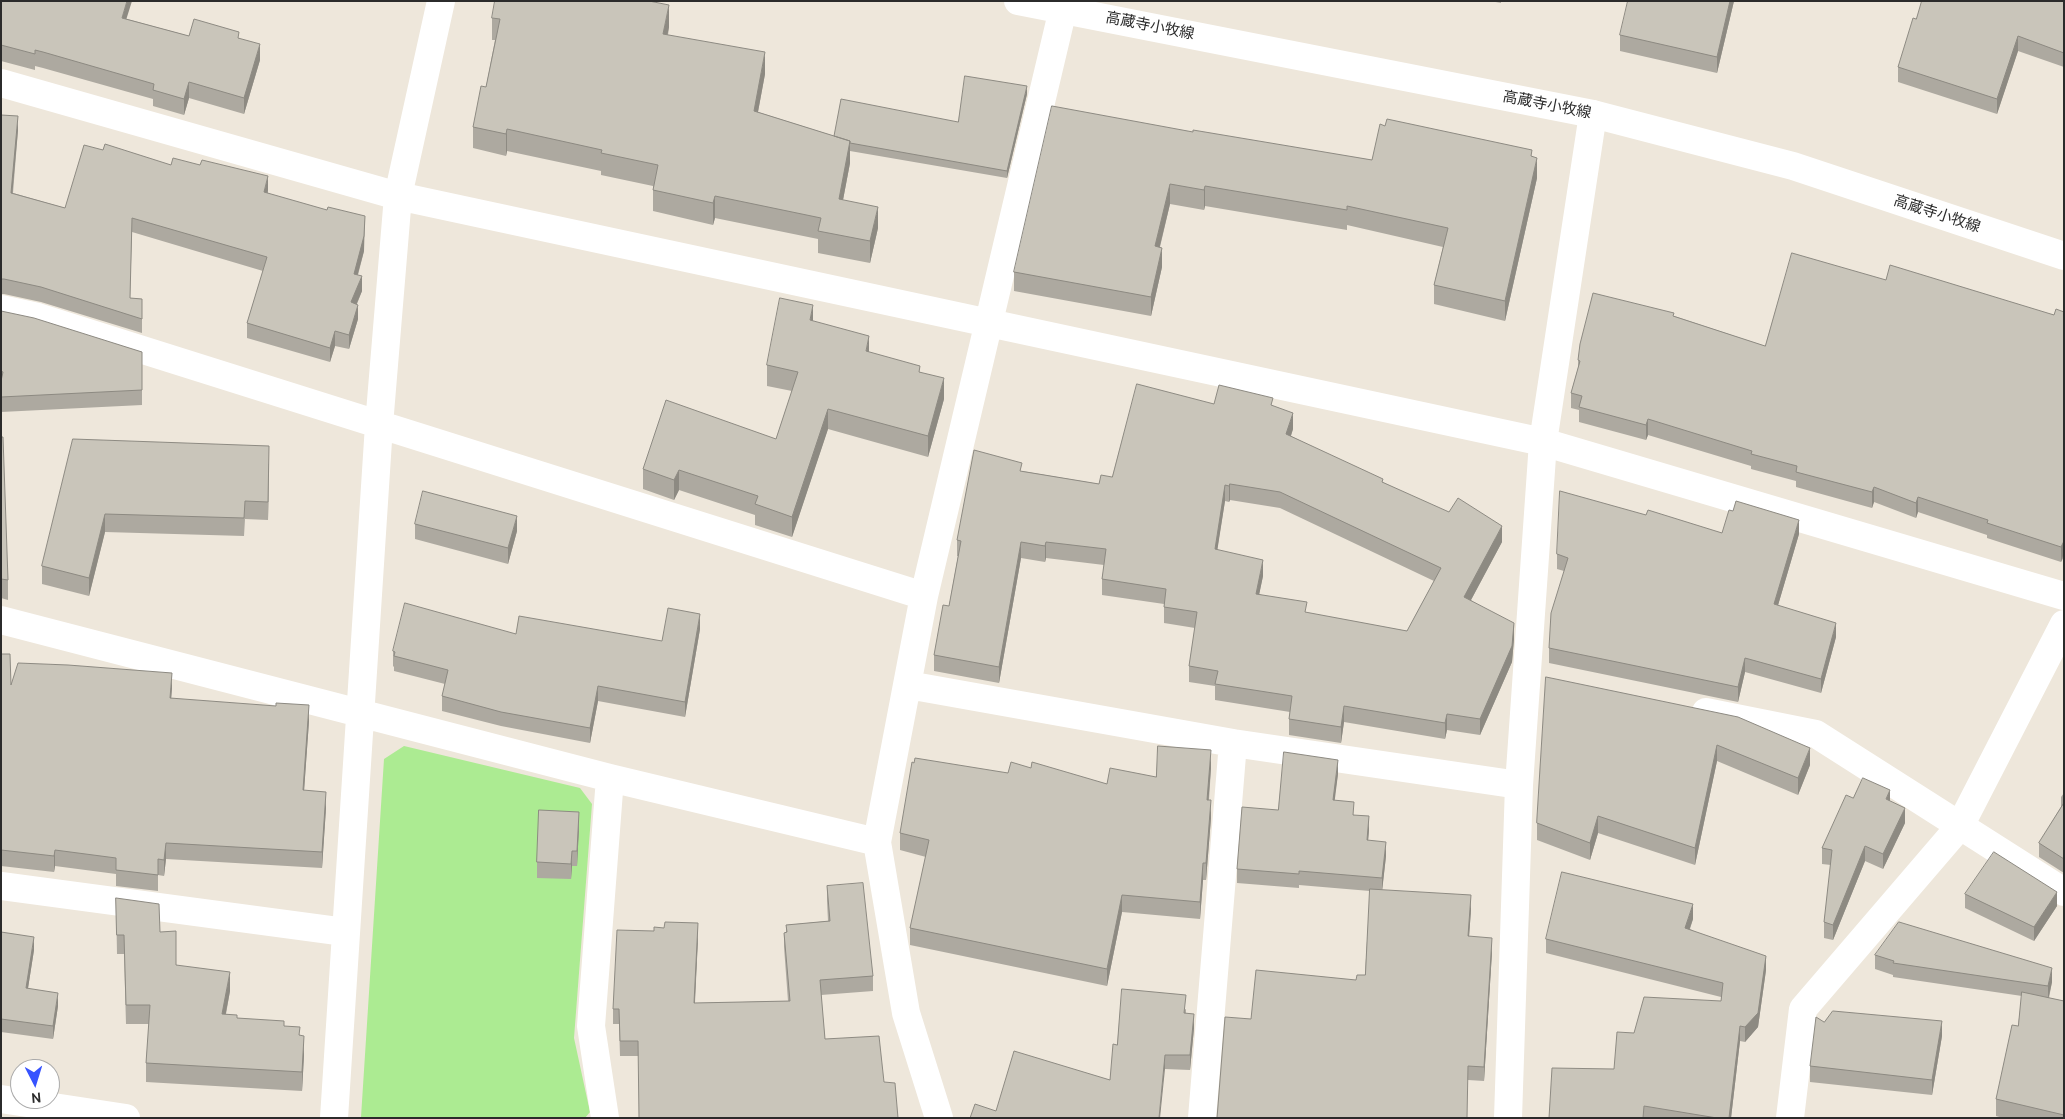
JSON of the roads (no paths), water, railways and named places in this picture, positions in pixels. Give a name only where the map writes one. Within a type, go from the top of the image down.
[{"type":"street","points":[[334,1118],[379,425],[398,196],[441,1]]},
{"type":"street","name":"高蔵寺小牧線","points":[[1018,1],[1593,114],[1793,166],[2064,256]]},
{"type":"street","points":[[939,1118],[906,1013],[877,842],[924,596],[1063,9]]},
{"type":"street","points":[[1,83],[398,196],[1543,442],[2064,596]]},
{"type":"street","points":[[1508,1118],[1520,785],[1543,442],[1593,114]]},
{"type":"street","points":[[1,309],[38,317],[924,596]]},
{"type":"street","points":[[1,620],[610,778],[877,842]]},
{"type":"street","points":[[1790,1118],[1803,1009],[1960,826],[2064,624]]},
{"type":"street","points":[[1526,674],[1555,680]]},
{"type":"street","points":[[908,685],[1233,743],[1520,785]]},
{"type":"street","points":[[1680,706],[1816,734],[2064,892]]},
{"type":"street","points":[[1202,1118],[1233,743]]},
{"type":"street","points":[[605,1118],[591,1026],[610,778]]},
{"type":"street","points":[[1,886],[345,932]]},
{"type":"street","points":[[1,1099],[126,1118]]}]
